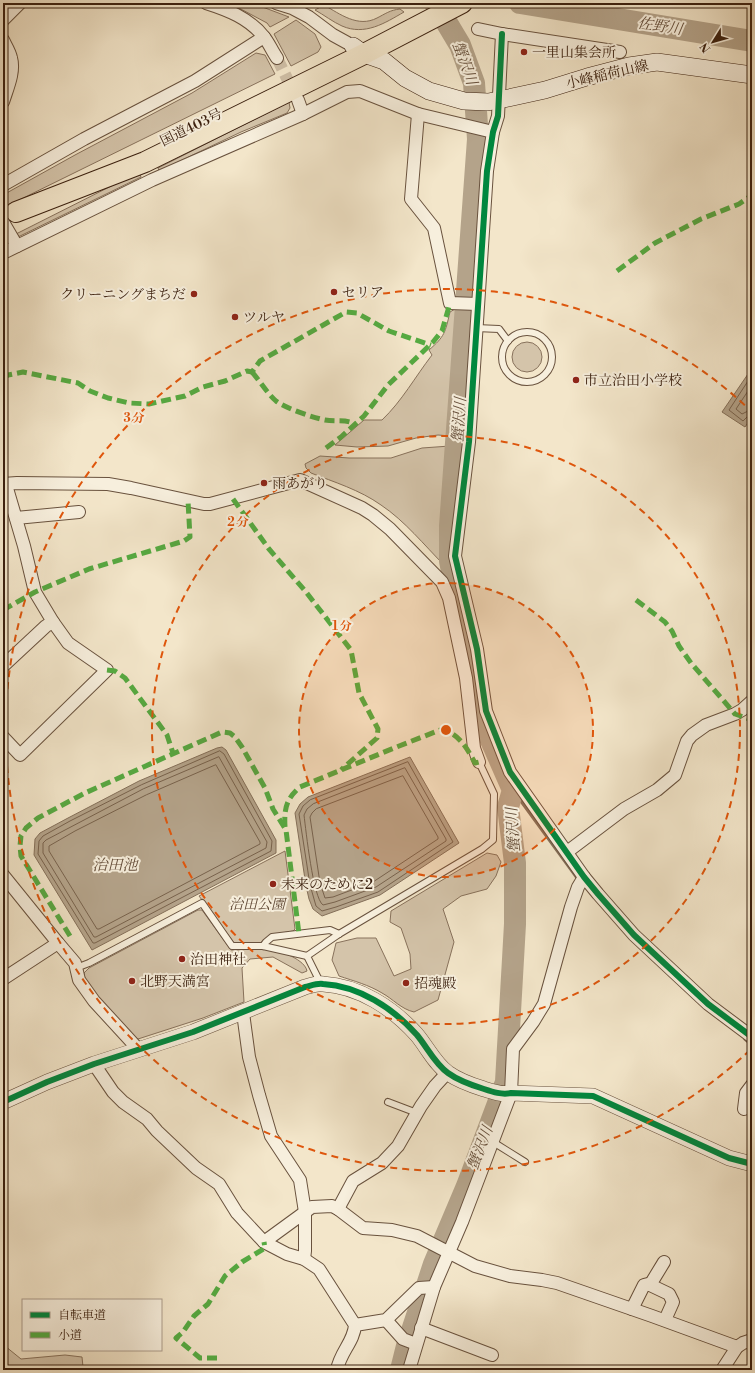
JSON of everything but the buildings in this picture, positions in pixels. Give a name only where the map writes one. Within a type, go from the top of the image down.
[{"type":"highway","points":[[412,22],[437,3]]},
{"type":"highway","points":[[358,50],[412,22],[462,3]]},
{"type":"highway","name":"国道403号","points":[[7,218],[148,171],[358,50]]},
{"type":"highway","name":"国道403号","points":[[7,218],[253,97],[358,50]]},
{"type":"main road","name":"小峰稲荷山線","points":[[358,50],[384,61],[405,78],[429,91],[464,101],[493,101],[545,90],[629,66],[657,62],[752,75]]},
{"type":"street","points":[[3,20],[20,3]]},
{"type":"street","points":[[206,3],[229,10],[254,26],[264,37],[276,58]]},
{"type":"street","points":[[276,3],[309,17],[333,35],[358,50]]},
{"type":"street","points":[[478,28],[502,34],[620,52]]},
{"type":"street","points":[[502,34],[493,101],[498,116],[490,132],[475,304],[476,328],[469,442],[456,556],[477,649],[486,711],[510,772],[566,852],[582,880],[634,935],[708,1004],[752,1037]]},
{"type":"street","points":[[3,185],[84,139],[195,81],[264,37]]},
{"type":"street","points":[[3,40],[11,57],[12,67],[9,85],[3,102]]},
{"type":"street","points":[[3,252],[17,246],[148,171],[303,114],[348,92],[360,91],[418,114],[490,132]]},
{"type":"street","points":[[298,100],[303,114]]},
{"type":"street","points":[[418,114],[411,199],[434,228],[450,303],[475,304]]},
{"type":"street","points":[[7,218],[17,246]]},
{"type":"street","points":[[3,738],[20,755],[108,670],[68,643],[35,592],[16,518],[4,484],[108,484],[210,504],[300,480],[373,515],[442,582],[449,598],[466,678],[474,748],[479,762]]},
{"type":"street","points":[[16,518],[80,512]]},
{"type":"street","points":[[3,666],[46,626],[53,622]]},
{"type":"street","points":[[566,852],[624,809],[657,790],[675,775],[687,741],[692,735],[706,725],[742,710],[752,700]]},
{"type":"street","points":[[3,875],[75,962],[79,980],[94,1001],[139,1050]]},
{"type":"street","points":[[409,1370],[421,1328],[429,1288],[443,1249],[462,1222],[493,1142],[513,1049],[544,1004],[582,880]]},
{"type":"street","points":[[3,979],[58,943]]},
{"type":"street","points":[[3,1102],[47,1082],[94,1064],[194,1032],[305,987],[321,984],[354,990],[379,1002],[394,1013],[417,1035],[446,1073],[465,1084],[504,1093],[593,1096],[729,1158],[752,1164]]},
{"type":"street","points":[[243,1013],[249,1057],[258,1095],[272,1136],[300,1180],[305,1212],[304,1259]]},
{"type":"street","points":[[94,1064],[113,1092],[123,1102],[147,1119],[157,1131],[196,1168],[219,1184],[237,1213],[264,1242],[287,1254],[304,1259],[319,1269],[355,1325],[354,1334],[342,1354],[337,1370]]},
{"type":"street","points":[[338,1209],[353,1181],[382,1163],[398,1146],[435,1086],[446,1073]]},
{"type":"street","points":[[744,1109],[746,1093],[752,1085]]},
{"type":"street","points":[[264,1242],[312,1207],[332,1206],[363,1228],[392,1230],[417,1236],[475,1266],[510,1276],[542,1280],[557,1284],[665,1320],[738,1347]]},
{"type":"street","points":[[650,1285],[664,1262]]},
{"type":"street","points":[[632,1309],[644,1285],[650,1285],[669,1294],[673,1302],[665,1320]]},
{"type":"street","points":[[355,1325],[386,1320],[419,1288],[429,1288]]},
{"type":"street","points":[[386,1320],[403,1338],[416,1344]]},
{"type":"street","points":[[421,1328],[492,1355]]},
{"type":"street","points":[[441,1335],[442,1338],[455,1349]]},
{"type":"street","points":[[722,1370],[738,1347],[743,1343],[752,1340]]},
{"type":"lane","points":[[476,328],[499,330],[508,341]]},
{"type":"lane","points":[[528,332],[536,334],[542,338],[548,343],[551,350],[552,357],[547,372],[541,378],[526,382],[511,376],[506,370],[502,354],[508,341],[514,336],[528,332]]},
{"type":"lane","points":[[76,968],[89,963],[202,903],[232,946],[263,946],[307,956],[339,934],[482,849],[493,840],[494,794],[479,762]]},
{"type":"lane","points":[[263,946],[272,937],[330,930],[339,934]]},
{"type":"lane","points":[[307,956],[321,984]]},
{"type":"lane","points":[[388,1102],[418,1113]]},
{"type":"lane","points":[[493,1142],[525,1162]]},
{"type":"green space","points":[[227,3],[252,3],[289,17],[270,27],[267,23]]},
{"type":"green space","points":[[324,5],[349,19],[356,21],[370,21],[390,11],[400,9],[404,12],[382,24],[359,30],[350,29],[335,23],[315,10]]},
{"type":"green space","points":[[296,20],[315,34],[321,47],[318,52],[291,66],[274,34]]},
{"type":"green space","points":[[256,53],[265,55],[275,74],[7,206],[3,201],[3,195],[192,93]]},
{"type":"green space","points":[[289,102],[290,108],[287,113],[241,132],[159,171],[158,168]]},
{"type":"green space","points":[[139,172],[141,177],[18,237],[16,234]]},
{"type":"green space","points":[[455,309],[459,309],[451,436],[438,435],[416,438],[388,446],[357,447],[335,445],[364,420],[382,420],[389,413],[432,355],[429,350],[444,334],[450,312]]},
{"type":"green space","points":[[527,342],[538,346],[542,357],[538,368],[527,372],[516,368],[512,357],[516,346]]},
{"type":"green space","points":[[450,446],[443,542],[445,566],[390,511],[356,491],[311,473],[306,468],[305,464],[320,456],[391,458],[422,448]]},
{"type":"green space","name":"治田公園","points":[[285,851],[295,929],[293,931],[271,935],[259,944],[235,944],[199,896]]},
{"type":"green space","points":[[487,853],[497,855],[501,862],[496,876],[487,889],[461,896],[443,909],[454,942],[438,1000],[414,1012],[409,1011],[386,995],[372,988],[339,976],[332,960],[336,943],[357,938],[376,938],[394,976],[411,969],[410,954],[401,928],[390,922],[391,911]]},
{"type":"green space","points":[[198,910],[202,910],[231,950],[262,949],[281,952],[298,960],[307,971],[302,973],[273,957],[250,959],[242,968],[244,1002],[203,1018],[138,1039],[97,998],[86,980],[84,973],[89,968]]},
{"type":"green space","points":[[3,1345],[21,1359],[65,1355],[82,1357],[83,1367],[81,1370],[3,1370]]},
{"type":"water","points":[[748,374],[752,377],[752,417],[745,427],[722,412]]},
{"type":"water","name":"治田池","points":[[222,747],[226,750],[276,840],[276,853],[92,950],[34,855],[35,839],[40,833],[139,781]]},
{"type":"water","points":[[410,757],[459,843],[380,895],[322,916],[313,909],[309,899],[295,813],[300,804],[308,797]]},
{"type":"waterway","name":"蟹沢川","points":[[401,1370],[407,1346],[434,1264],[467,1186],[506,1082],[515,924],[515,863],[508,807],[513,790],[479,713],[450,561],[450,526],[478,139],[474,83],[460,45],[435,3]]},
{"type":"waterway","name":"佐野川","points":[[520,3],[752,41]]},
{"type":"waterway","points":[[513,790],[578,879]]},
{"type":"waterway","points":[[745,1039],[752,1045]]},
{"type":"tunnel","points":[[277,58],[295,95]]},
{"type":"marked path","points":[[617,271],[655,243],[701,219],[739,204],[752,195]]},
{"type":"marked path","points":[[326,448],[341,437],[364,416],[388,385],[433,342],[442,331],[450,303]]},
{"type":"marked path","points":[[3,378],[8,375],[23,372],[78,383],[90,391],[108,398],[129,403],[149,404],[185,396],[203,387],[225,381],[247,371],[252,372],[260,361],[346,312],[357,313],[389,331],[431,345]]},
{"type":"marked path","points":[[252,372],[273,398],[286,407],[320,419],[355,424]]},
{"type":"marked path","points":[[233,499],[269,549],[306,592],[351,650],[359,693],[378,729],[377,738],[341,770]]},
{"type":"marked path","points":[[3,610],[35,592],[89,569],[184,541],[190,537],[188,501]]},
{"type":"marked path","points":[[636,600],[665,622],[691,663],[735,714],[752,720]]},
{"type":"marked path","points":[[107,670],[115,671],[125,678],[167,735],[173,753]]},
{"type":"marked path","points":[[285,827],[287,805],[295,791],[300,787],[440,730],[446,731],[457,737],[466,747],[475,763],[479,762]]},
{"type":"marked path","points":[[70,936],[21,856],[21,836],[26,828],[38,818],[85,793],[222,732],[230,733],[242,747],[265,788],[273,809],[286,830],[299,934]]},
{"type":"marked path","points":[[217,1358],[200,1358],[176,1338],[183,1332],[194,1316],[208,1304],[225,1276],[242,1262],[265,1248],[264,1242]]},
{"type":"cycle path","points":[[502,34],[498,116],[493,132],[487,171],[469,442],[455,556],[477,649],[486,711],[510,772],[584,877],[634,935],[708,1004],[752,1037]]},
{"type":"cycle path","points":[[3,1102],[47,1082],[94,1064],[193,1032],[305,987],[321,984],[350,989],[374,1000],[386,1008],[408,1025],[443,1069],[452,1076],[465,1082],[491,1091],[508,1094],[593,1096],[729,1158],[752,1164]]},
{"type":"place","name":"一里山集会所","points":[[524,52]]},
{"type":"place","name":"セリア","points":[[334,292]]},
{"type":"place","name":"クリーニングまちだ","points":[[194,294]]},
{"type":"place","name":"ツルヤ","points":[[235,317]]},
{"type":"place","name":"市立治田小学校","points":[[576,380]]},
{"type":"place","name":"雨あがり","points":[[264,483]]},
{"type":"place","name":"未来のために2","points":[[273,884]]},
{"type":"place","name":"治田神社","points":[[182,959]]},
{"type":"place","name":"北野天満宮","points":[[132,981]]},
{"type":"place","name":"招魂殿","points":[[406,983]]}]
